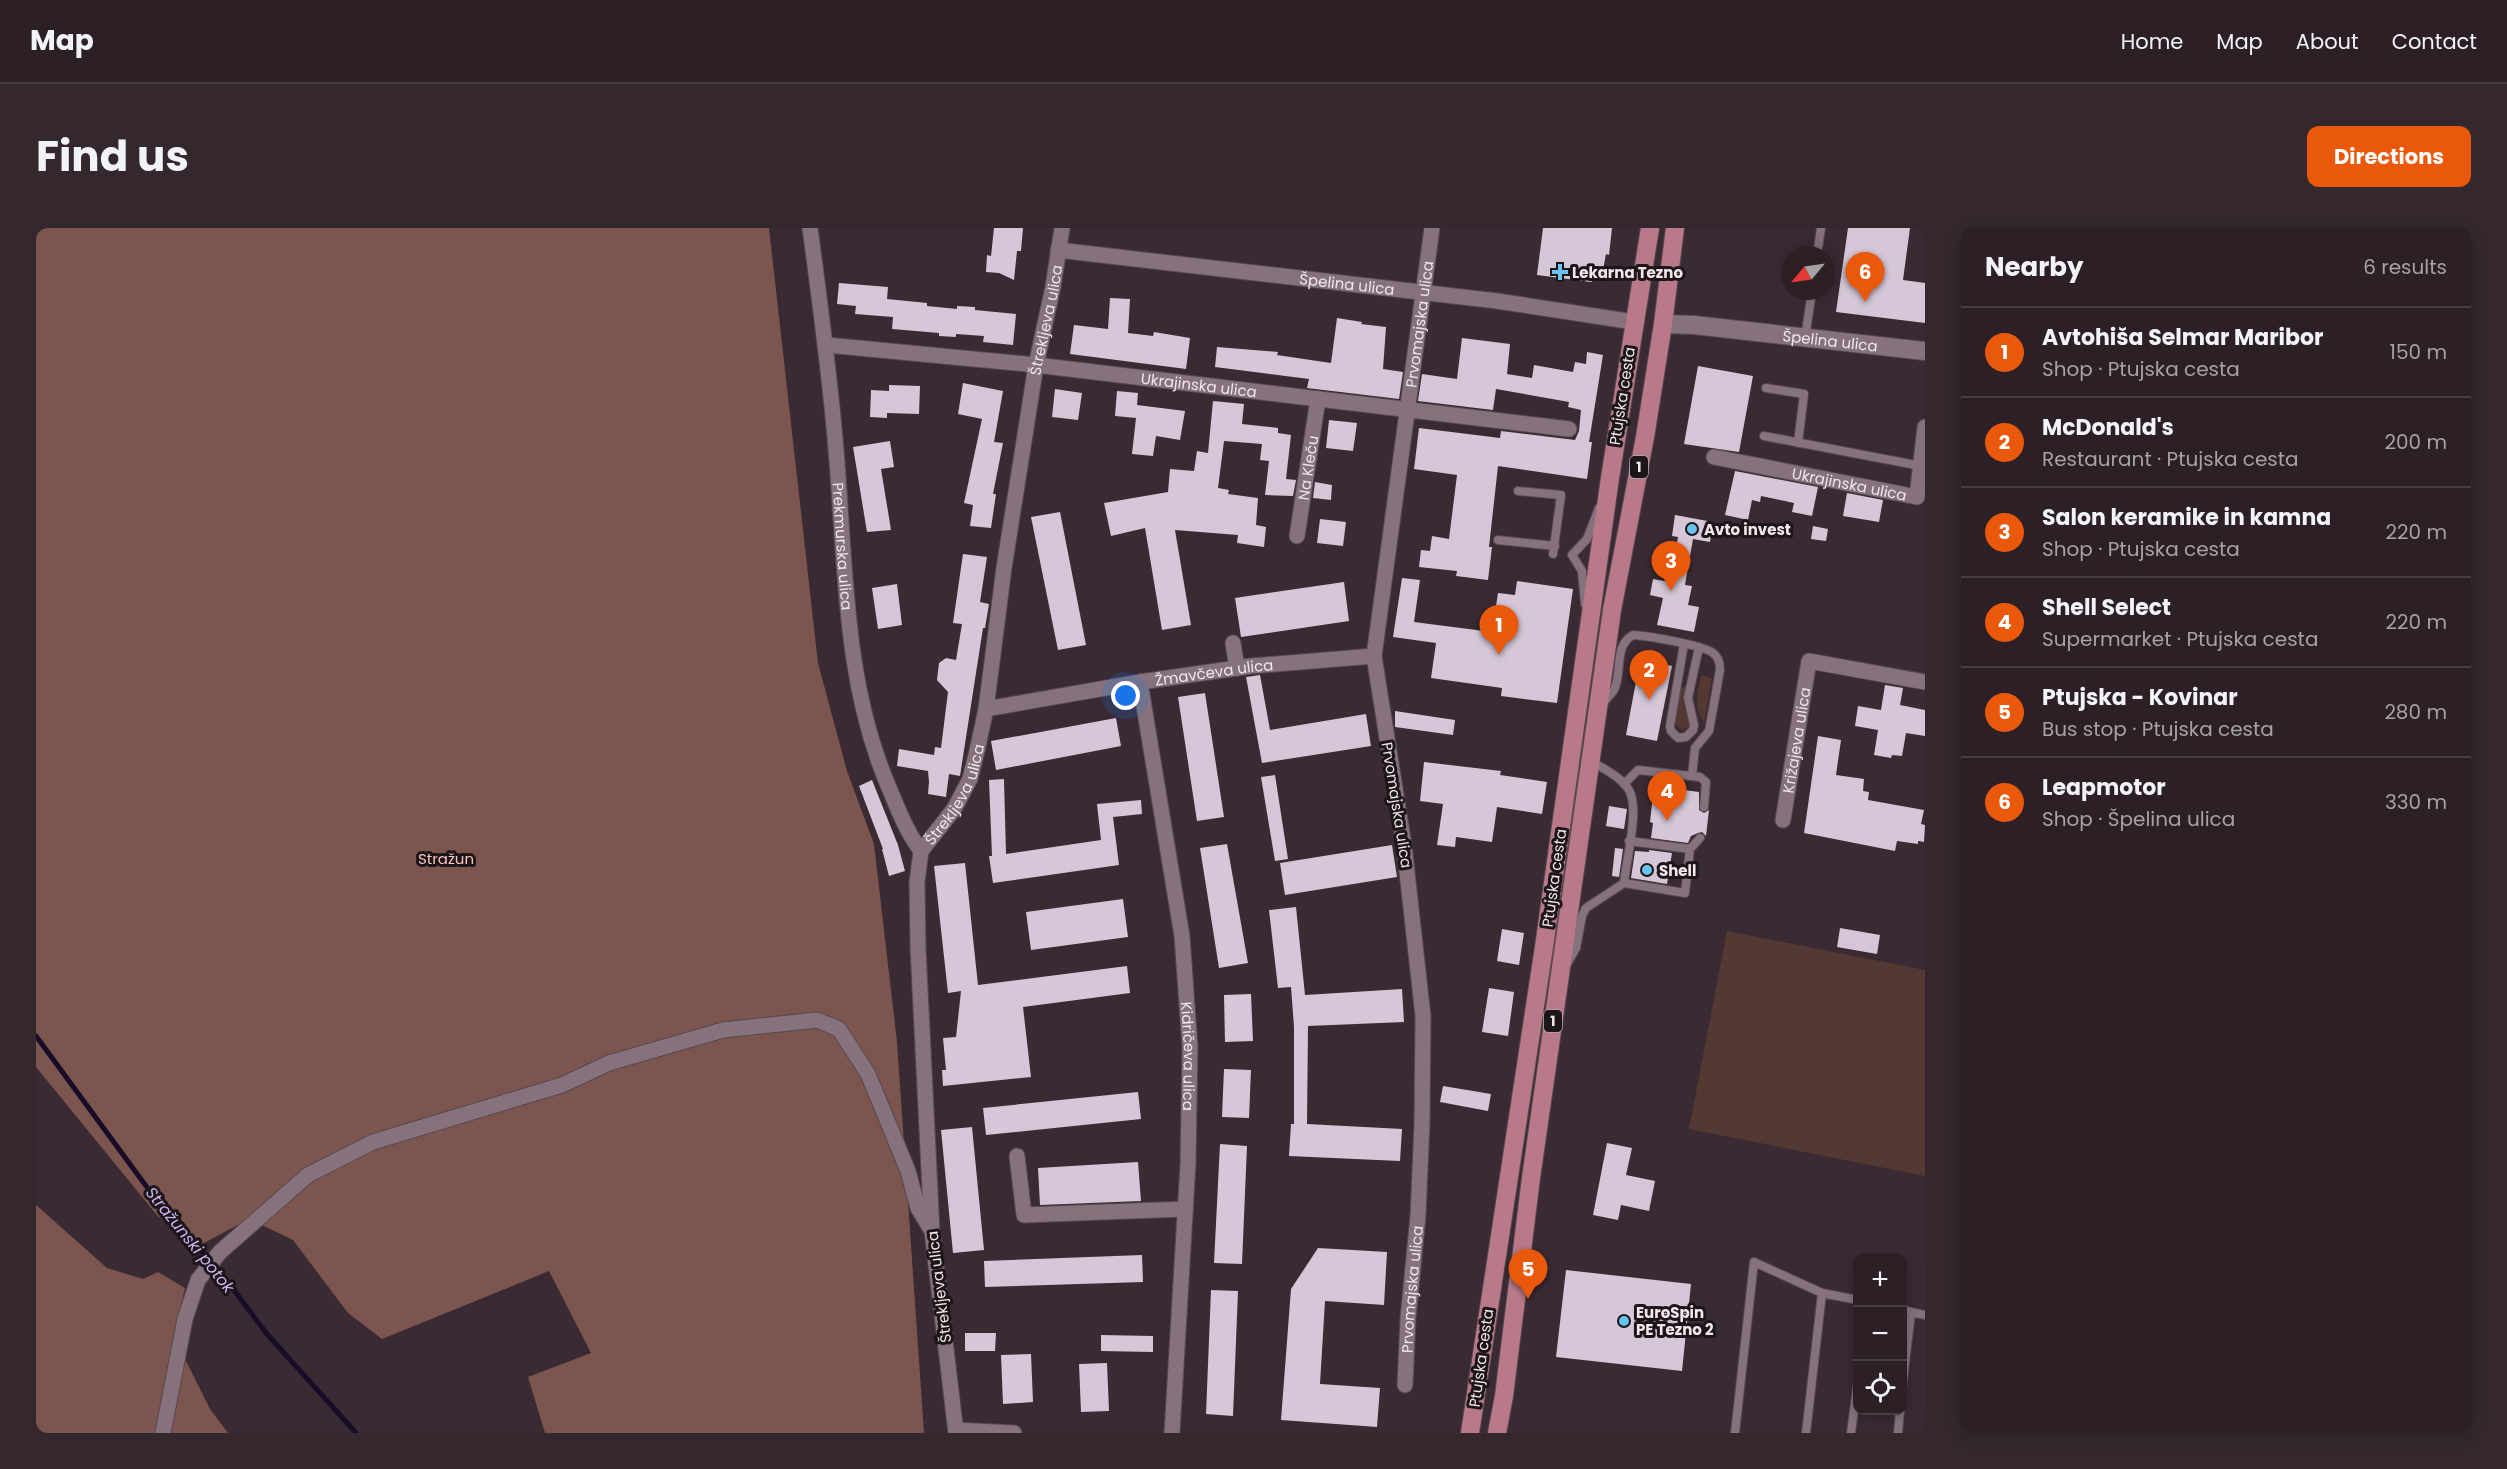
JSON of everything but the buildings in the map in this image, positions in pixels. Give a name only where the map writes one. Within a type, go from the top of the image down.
[{"type":"main road","name":"Ptujska cesta","points":[[1470,1433],[1544,947],[1610,478],[1650,228]]},
{"type":"main road","name":"Ptujska cesta","points":[[1497,1433],[1504,1396],[1520,1260],[1612,610],[1663,324],[1676,228]]},
{"type":"main road","points":[[1634,322],[1663,324]]},
{"type":"street","name":"Prekmurska ulica","points":[[810,228],[827,345],[851,639],[861,706],[874,754],[906,830],[921,851]]},
{"type":"street","name":"Štrekljeva ulica","points":[[956,1432],[932,1231],[916,899],[921,851],[954,809],[970,780],[986,709],[1004,568],[1036,365],[1062,228]]},
{"type":"street","name":"Prvomajska ulica","points":[[1405,1385],[1408,1318],[1418,1216],[1423,1016],[1404,845],[1374,656],[1432,228]]},
{"type":"street","name":"Špelina ulica","points":[[1059,250],[1497,301],[1634,322]]},
{"type":"street","name":"Špelina ulica","points":[[1663,324],[1694,325],[1925,351]]},
{"type":"street","name":"Ukrajinska ulica","points":[[827,345],[1036,365],[1569,429]]},
{"type":"street","name":"Na Kleču","points":[[1297,536],[1318,399]]},
{"type":"street","name":"Ukrajinska ulica","points":[[1714,457],[1917,497],[1925,428]]},
{"type":"street","points":[[1233,644],[1237,668]]},
{"type":"street","name":"Žmavčeva ulica","points":[[986,709],[1140,682],[1237,668],[1374,656]]},
{"type":"street","name":"Križajeva ulica","points":[[1783,820],[1809,661],[1925,681]]},
{"type":"street","name":"Kidričeva ulica","points":[[1140,682],[1182,936],[1190,1047],[1190,1106],[1172,1433]]},
{"type":"street","points":[[163,1433],[185,1319],[198,1280],[220,1252],[308,1175],[373,1142],[562,1085],[609,1063],[712,1034],[738,1028],[817,1020],[838,1029],[868,1074],[908,1171],[918,1208],[932,1231]]},
{"type":"street","points":[[1017,1156],[1024,1215],[1185,1209]]},
{"type":"street","points":[[956,1432],[1014,1433]]},
{"type":"lane","points":[[1818,246],[1821,228]]},
{"type":"lane","points":[[1805,339],[1811,300]]},
{"type":"lane","points":[[1766,388],[1804,394],[1798,443]]},
{"type":"lane","points":[[1764,436],[1921,466]]},
{"type":"lane","points":[[1586,645],[1584,580],[1572,555],[1587,539],[1610,478]]},
{"type":"lane","points":[[1498,540],[1554,550],[1561,495],[1518,490]]},
{"type":"lane","points":[[1598,708],[1614,689],[1622,648],[1626,639],[1633,635],[1699,647],[1715,654],[1720,662],[1709,731],[1695,748],[1692,776]]},
{"type":"lane","points":[[1684,644],[1670,726],[1671,731],[1678,738],[1686,737],[1693,730],[1688,698],[1699,647]]},
{"type":"lane","points":[[1591,762],[1610,772],[1629,789],[1634,804],[1624,884]]},
{"type":"lane","points":[[1623,784],[1638,770],[1700,777],[1706,782],[1704,807]]},
{"type":"lane","points":[[1560,976],[1576,948],[1582,916],[1586,908],[1624,884],[1685,893],[1690,849],[1700,838]]},
{"type":"lane","points":[[1629,841],[1690,849]]},
{"type":"lane","points":[[1735,1433],[1754,1262],[1822,1293],[1853,1299]]},
{"type":"lane","points":[[1806,1433],[1822,1293]]},
{"type":"lane","points":[[1907,1311],[1925,1315]]},
{"type":"lane","points":[[1905,1361],[1911,1312]]},
{"type":"lane","points":[[1851,1433],[1853,1415]]},
{"type":"lane","points":[[1898,1433],[1900,1415]]},
{"type":"shaded area","points":[[1701,675],[1712,678],[1704,722],[1697,705]]},
{"type":"shaded area","points":[[1686,685],[1684,707],[1691,720],[1690,726],[1682,730],[1674,723],[1680,689]]},
{"type":"shaded area","points":[[1727,931],[1925,970],[1925,1176],[1689,1129]]},
{"type":"green space","name":"Stražun","points":[[36,228],[769,228],[818,663],[847,771],[874,844],[897,1042],[924,1433],[545,1433],[528,1377],[591,1353],[549,1271],[382,1339],[348,1313],[293,1240],[249,1219],[202,1244],[182,1238],[156,1214],[36,1067]]},
{"type":"green space","points":[[36,1205],[107,1268],[143,1279],[158,1272],[185,1288],[174,1337],[210,1409],[228,1433],[36,1433]]},
{"type":"waterway","name":"Stražunski potok","points":[[36,1036],[146,1186],[227,1281],[267,1334],[356,1433]]},
{"type":"place","name":"Lekarna Tezno","points":[[1560,272]]},
{"type":"place","name":"Leapmotor","points":[[1865,302]]},
{"type":"place","name":"Avto invest","points":[[1692,529]]},
{"type":"place","name":"Salon keramike in kamna","points":[[1671,591]]},
{"type":"place","name":"Avtohiša Selmar Maribor","points":[[1499,655]]},
{"type":"place","name":"McDonald's","points":[[1649,700]]},
{"type":"place","name":"Shell Select","points":[[1667,821]]},
{"type":"place","name":"Shell","points":[[1647,870]]},
{"type":"place","name":"Ptujska - Kovinar","points":[[1528,1299]]},
{"type":"place","name":"EuroSpin PE Tezno 2","points":[[1624,1321]]}]
